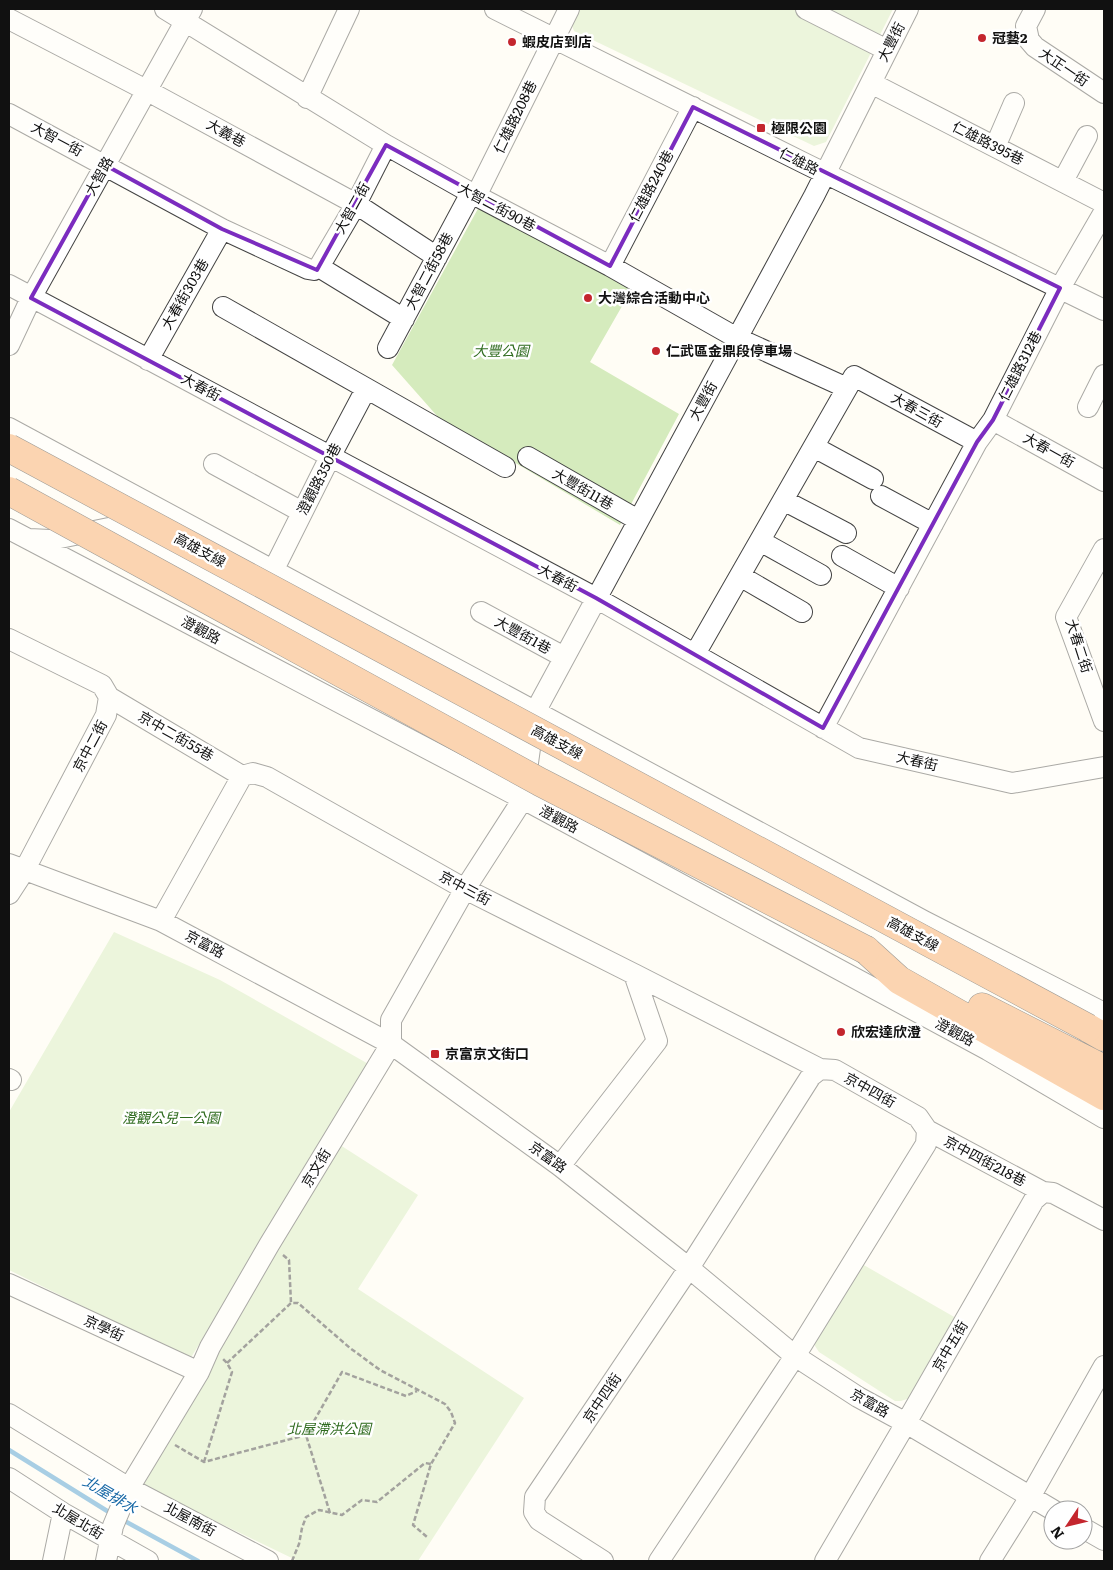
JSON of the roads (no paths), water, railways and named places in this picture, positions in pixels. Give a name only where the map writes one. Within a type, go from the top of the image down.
[{"type":"highway","name":"高雄支線","points":[[9,448],[1101,1021]]},
{"type":"highway","points":[[9,491],[540,782],[866,950],[1104,1069]]},
{"type":"highway","points":[[866,950],[899,980],[1104,1096]]},
{"type":"street","points":[[165,9],[188,15],[307,98],[386,145]]},
{"type":"street","points":[[307,98],[349,9]]},
{"type":"street","name":"仁雄路","points":[[495,9],[825,174],[1104,310]]},
{"type":"street","name":"仁雄路208巷","points":[[473,195],[569,9]]},
{"type":"street","points":[[806,9],[887,50]]},
{"type":"street","name":"大豐街","points":[[523,799],[535,712],[825,174],[908,9]]},
{"type":"street","name":"大正一街","points":[[1035,9],[1026,26],[1029,40],[1035,47],[1104,93]]},
{"type":"street","name":"大智路","points":[[9,345],[31,298],[188,15]]},
{"type":"street","name":"大義巷","points":[[9,19],[146,90],[356,204],[437,257]]},
{"type":"street","name":"仁雄路395巷","points":[[871,83],[1104,203]]},
{"type":"street","points":[[995,147],[1014,103]]},
{"type":"street","name":"仁雄路240巷","points":[[610,266],[693,107]]},
{"type":"street","name":"大智一街","points":[[9,114],[104,165]]},
{"type":"street","points":[[1063,181],[1088,136]]},
{"type":"street","name":"大智二街90巷","points":[[386,145],[473,195],[610,266],[737,338],[847,388]]},
{"type":"street","name":"大智二街","points":[[319,267],[356,204],[386,145]]},
{"type":"street","points":[[104,165],[222,229],[308,269],[314,270],[319,267],[404,319]]},
{"type":"street","name":"大智二街58巷","points":[[388,348],[473,195]]},
{"type":"street","points":[[1060,288],[1104,212]]},
{"type":"street","name":"大春街303巷","points":[[148,360],[222,229]]},
{"type":"street","points":[[9,285],[31,298]]},
{"type":"street","name":"仁雄路312巷","points":[[977,442],[993,420],[1060,288]]},
{"type":"street","name":"大春街","points":[[31,298],[596,598],[859,748],[1012,783],[1104,767]]},
{"type":"street","points":[[222,307],[505,467]]},
{"type":"street","points":[[1088,407],[1104,375]]},
{"type":"street","name":"大春三街","points":[[847,388],[854,376],[977,442]]},
{"type":"street","points":[[695,654],[847,388]]},
{"type":"street","name":"澄觀路350巷","points":[[273,571],[330,456],[366,389]]},
{"type":"street","name":"大春一街","points":[[993,420],[1104,481]]},
{"type":"street","points":[[9,428],[924,921],[1101,1021]]},
{"type":"street","points":[[823,728],[977,442]]},
{"type":"street","points":[[814,447],[933,524]]},
{"type":"street","name":"大豐街11巷","points":[[528,457],[638,520]]},
{"type":"street","points":[[214,464],[302,512]]},
{"type":"street","points":[[783,500],[846,533]]},
{"type":"street","points":[[27,539],[50,540],[109,528],[125,532],[529,752]]},
{"type":"street","name":"澄觀路","points":[[9,530],[523,799],[988,1050],[1104,1118]]},
{"type":"street","points":[[760,541],[821,575]]},
{"type":"street","name":"大春二街","points":[[1104,549],[1066,617],[1104,720]]},
{"type":"street","points":[[842,556],[899,588]]},
{"type":"street","points":[[740,576],[802,612]]},
{"type":"street","name":"大豐街1巷","points":[[481,612],[564,658]]},
{"type":"street","points":[[9,639],[102,685],[109,697]]},
{"type":"street","name":"京中二街55巷","points":[[109,697],[242,776]]},
{"type":"street","name":"京中二街","points":[[9,894],[17,867],[106,715],[109,697]]},
{"type":"street","name":"京中三街","points":[[242,776],[253,773],[267,777],[465,889],[820,1069]]},
{"type":"street","points":[[162,921],[242,776]]},
{"type":"street","name":"京文街","points":[[106,1561],[112,1533],[128,1492],[199,1372],[210,1347],[391,1044],[391,1020],[465,889],[523,799]]},
{"type":"street","name":"京富路","points":[[17,867],[162,921],[391,1044],[560,1166],[689,1268],[795,1356],[858,1397],[906,1423],[1043,1504]]},
{"type":"street","points":[[560,1166],[657,1041],[634,974]]},
{"type":"street","name":"京中四街","points":[[603,1561],[579,1555],[539,1520],[534,1512],[535,1497],[689,1268],[811,1076],[820,1069],[835,1070],[918,1118],[928,1130]]},
{"type":"street","points":[[659,1561],[795,1356],[926,1144],[928,1130]]},
{"type":"street","name":"京中四街218巷","points":[[928,1130],[1043,1192]]},
{"type":"street","points":[[1043,1192],[1054,1193],[1104,1220]]},
{"type":"street","name":"京中五街","points":[[825,1561],[1034,1200],[1043,1192]]},
{"type":"street","name":"京學街","points":[[9,1284],[199,1372]]},
{"type":"street","points":[[990,1561],[1030,1497],[1104,1366]]},
{"type":"street","name":"北屋南街","points":[[9,1414],[128,1492],[268,1561]]},
{"type":"street","name":"北屋北街","points":[[9,1478],[63,1513],[112,1533],[148,1561]]},
{"type":"street","points":[[53,1561],[63,1513]]},
{"type":"street","points":[[1093,1534],[1104,1540]]},
{"type":"waterway","name":"北屋排水","points":[[9,1450],[112,1514]]},
{"type":"waterway","name":"北屋排水","points":[[121,1519],[198,1561]]},
{"type":"place","name":"冠藝2","points":[[982,38]]},
{"type":"place","name":"蝦皮店到店","points":[[512,42]]},
{"type":"place","name":"極限公園","points":[[761,128]]},
{"type":"place","name":"大灣綜合活動中心","points":[[588,298]]},
{"type":"place","name":"仁武區金鼎段停車場","points":[[656,351]]},
{"type":"place","name":"欣宏達欣澄","points":[[841,1032]]},
{"type":"place","name":"京富京文街口","points":[[435,1054]]},
{"type":"park label","name":"大豐公園","points":[[501,351]]},
{"type":"park label","name":"澄觀公兒一公園","points":[[171,1118]]},
{"type":"park label","name":"北屋滯洪公園","points":[[329,1429]]}]
